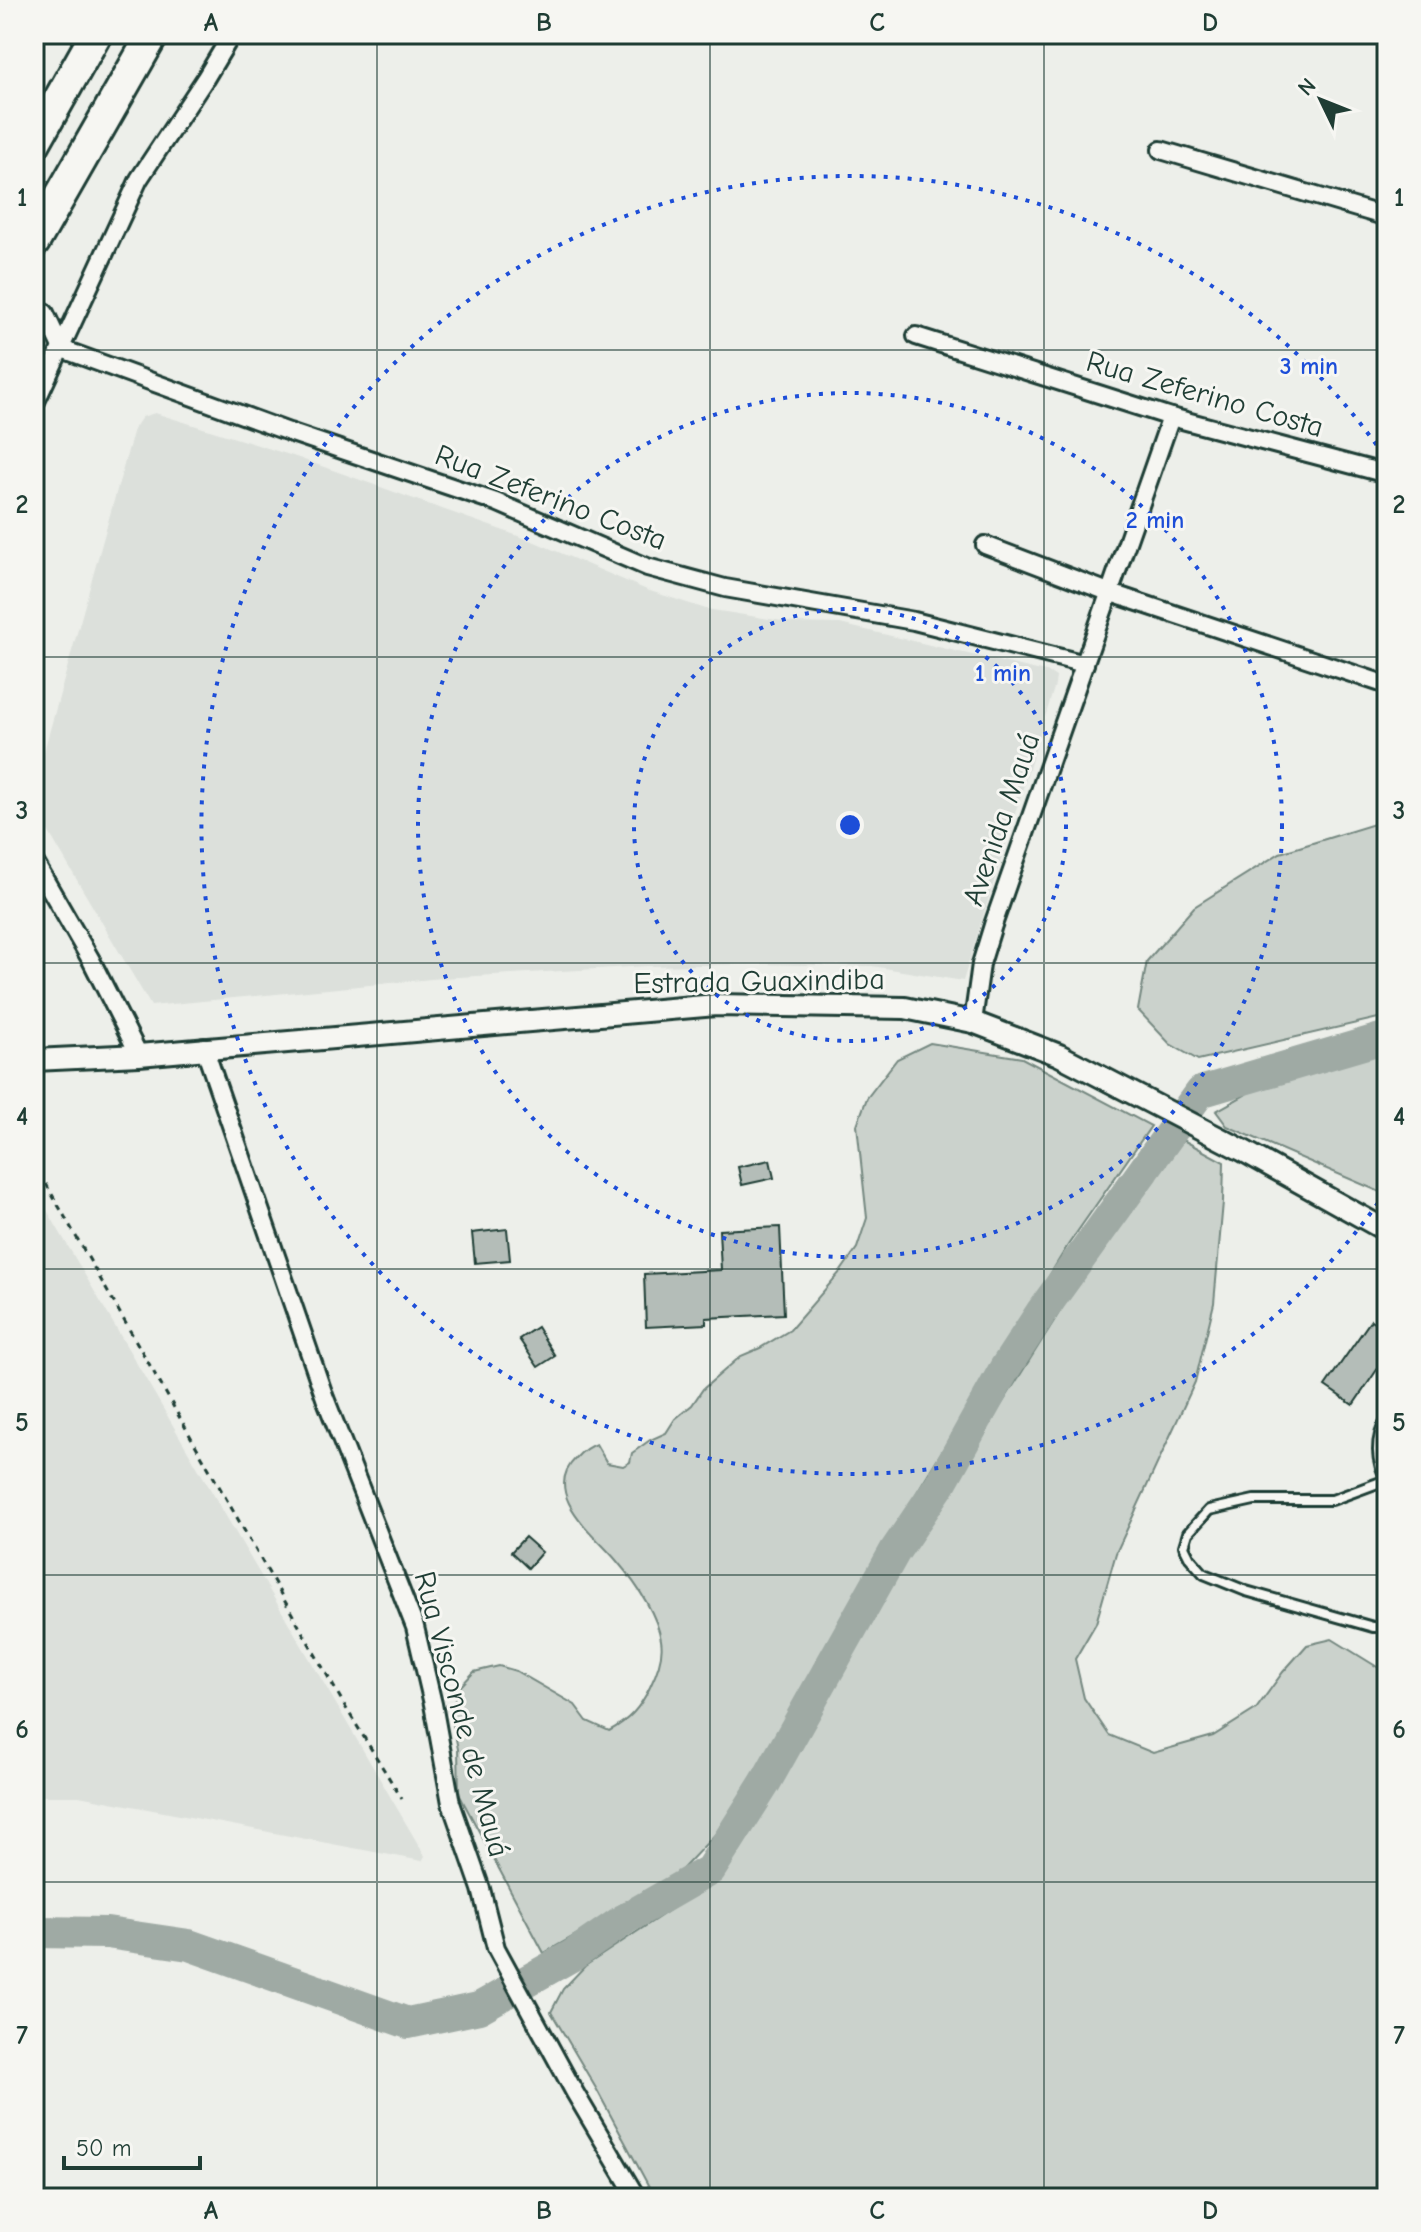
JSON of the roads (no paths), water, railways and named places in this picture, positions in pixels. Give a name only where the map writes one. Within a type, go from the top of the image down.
[{"type":"highway","points":[[34,144],[96,34]]},
{"type":"highway","points":[[34,242],[153,34]]},
{"type":"street","points":[[34,406],[139,179],[232,34]]},
{"type":"street","points":[[1161,150],[1387,217]]},
{"type":"street","points":[[34,304],[45,313],[62,349]]},
{"type":"street","name":"Rua Zeferino Costa","points":[[916,336],[1171,417],[1387,474]]},
{"type":"street","name":"Rua Zeferino Costa","points":[[62,349],[289,432],[496,502],[647,567],[725,588],[914,621],[1085,664]]},
{"type":"street","name":"Avenida Mauá","points":[[973,1022],[981,964],[993,925],[1171,417]]},
{"type":"street","points":[[985,545],[1111,593],[1387,685]]},
{"type":"street","points":[[34,861],[91,960],[139,1055]]},
{"type":"street","name":"Estrada Guaxindiba","points":[[34,1060],[139,1055],[716,1005],[905,1008],[973,1022],[1059,1055],[1387,1231]]},
{"type":"street","name":"Rua Visconde de Mauá","points":[[204,1047],[325,1398],[415,1627],[451,1803],[472,1859],[500,1957],[637,2198]]},
{"type":"lane","points":[[1387,1419],[1378,1447],[1378,1463],[1386,1481],[1332,1500],[1254,1500],[1209,1510],[1188,1533],[1184,1546],[1204,1574],[1232,1586],[1373,1627],[1387,1627]]},
{"type":"waterway","points":[[34,1932],[107,1933],[189,1945],[408,2023],[479,2008],[573,1955],[625,1919],[710,1870],[765,1783],[895,1551],[941,1483],[1005,1368],[1042,1311],[1200,1092],[1387,1037]]}]
